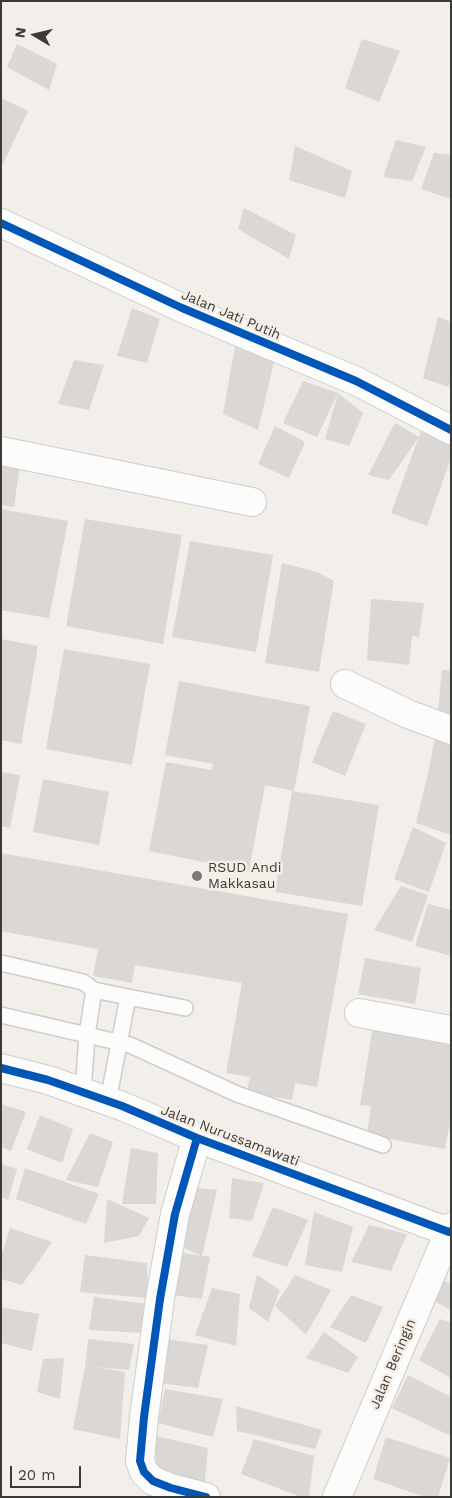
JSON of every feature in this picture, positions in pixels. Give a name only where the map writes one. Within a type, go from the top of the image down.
[{"type":"street","name":"Jalan Jati Putih","points":[[1,224],[182,308],[356,381],[451,430]]},
{"type":"street","points":[[1,451],[252,502]]},
{"type":"street","points":[[345,684],[408,714],[451,730]]},
{"type":"street","points":[[359,1013],[451,1030]]},
{"type":"street","name":"Jalan Nurussamawati","points":[[1,1068],[48,1080],[108,1101],[197,1138],[450,1230]]},
{"type":"street","points":[[197,1138],[175,1214],[161,1289],[140,1461],[144,1472],[153,1481],[206,1497]]},
{"type":"street","name":"Jalan Beringin","points":[[337,1497],[450,1230]]},
{"type":"lane","points":[[1,963],[83,982],[94,990],[185,1008]]},
{"type":"lane","points":[[83,1092],[87,1035],[94,990]]},
{"type":"lane","points":[[108,1101],[128,997]]},
{"type":"lane","points":[[1,1015],[130,1045],[237,1094],[383,1145]]},
{"type":"building","points":[[362,39],[400,51],[379,102],[345,88]]},
{"type":"building","points":[[17,44],[57,64],[49,90],[7,67]]},
{"type":"building","points":[[1,98],[28,111],[3,164],[1,163]]},
{"type":"building","points":[[396,140],[426,147],[412,181],[383,177]]},
{"type":"building","points":[[295,146],[352,171],[345,198],[289,180]]},
{"type":"building","points":[[434,153],[451,155],[451,199],[421,189]]},
{"type":"building","points":[[244,208],[296,235],[289,259],[238,229]]},
{"type":"building","points":[[132,308],[160,319],[147,363],[117,356]]},
{"type":"building","points":[[438,317],[451,322],[451,380],[448,387],[423,378]]},
{"type":"building","points":[[235,346],[275,358],[258,430],[223,414]]},
{"type":"building","points":[[74,360],[104,365],[89,410],[58,404]]},
{"type":"building","points":[[303,381],[338,393],[317,437],[283,423]]},
{"type":"building","points":[[338,393],[363,413],[349,446],[325,439]]},
{"type":"building","points":[[395,423],[419,437],[389,480],[368,475]]},
{"type":"building","points":[[275,426],[305,442],[289,478],[258,464]]},
{"type":"building","points":[[421,431],[451,440],[451,458],[427,526],[391,513]]},
{"type":"building","points":[[1,461],[20,464],[14,507],[1,505]]},
{"type":"building","points":[[1,509],[68,521],[49,618],[1,610]]},
{"type":"building","points":[[85,519],[182,535],[163,644],[66,626]]},
{"type":"building","points":[[190,541],[273,555],[256,652],[172,637]]},
{"type":"building","points":[[282,563],[317,572],[334,581],[319,672],[265,663]]},
{"type":"building","points":[[371,599],[424,603],[419,637],[412,636],[409,665],[367,660]]},
{"type":"building","points":[[1,639],[38,646],[21,744],[1,740]]},
{"type":"building","points":[[64,649],[150,664],[132,765],[46,749]]},
{"type":"building","points":[[442,670],[451,671],[451,723],[437,720]]},
{"type":"building","points":[[179,681],[310,706],[294,791],[265,785],[249,871],[149,851],[166,762],[212,770],[213,764],[165,755]]},
{"type":"building","points":[[333,711],[366,724],[345,776],[312,762]]},
{"type":"building","points":[[436,733],[451,735],[451,835],[416,823]]},
{"type":"building","points":[[1,772],[20,775],[10,828],[1,826]]},
{"type":"building","points":[[43,779],[109,792],[99,845],[33,832]]},
{"type":"building","points":[[292,791],[379,805],[362,906],[275,892]]},
{"type":"building","points":[[413,827],[446,843],[429,892],[394,879]]},
{"type":"building","points":[[1,853],[348,914],[317,1087],[295,1083],[292,1100],[247,1092],[250,1077],[226,1073],[242,983],[135,965],[132,983],[93,976],[98,949],[1,931]]},
{"type":"building","points":[[401,886],[428,895],[412,942],[374,930]]},
{"type":"building","points":[[428,904],[451,910],[451,956],[415,946]]},
{"type":"building","points":[[365,958],[421,968],[415,1004],[358,994]]},
{"type":"building","points":[[373,1026],[451,1038],[451,1119],[445,1149],[367,1135],[371,1106],[360,1105]]},
{"type":"building","points":[[1,1104],[26,1112],[11,1151],[1,1147]]},
{"type":"building","points":[[40,1115],[73,1129],[62,1163],[27,1149]]},
{"type":"building","points":[[90,1133],[113,1142],[98,1187],[66,1180]]},
{"type":"building","points":[[131,1148],[158,1153],[156,1204],[122,1204]]},
{"type":"building","points":[[1,1164],[17,1169],[8,1200],[1,1197]]},
{"type":"building","points":[[25,1168],[99,1194],[86,1224],[16,1199]]},
{"type":"building","points":[[232,1178],[264,1183],[252,1221],[229,1218]]},
{"type":"building","points":[[191,1187],[217,1190],[202,1256],[180,1246]]},
{"type":"building","points":[[107,1199],[149,1218],[139,1236],[104,1243]]},
{"type":"building","points":[[273,1207],[308,1220],[287,1267],[252,1256]]},
{"type":"building","points":[[314,1212],[353,1227],[342,1272],[305,1265]]},
{"type":"building","points":[[369,1225],[407,1234],[391,1271],[351,1262]]},
{"type":"building","points":[[10,1228],[52,1242],[22,1285],[1,1279],[1,1257]]},
{"type":"building","points":[[177,1252],[210,1257],[202,1299],[172,1295]]},
{"type":"building","points":[[85,1255],[147,1263],[148,1298],[80,1292]]},
{"type":"building","points":[[257,1275],[280,1290],[268,1322],[249,1308]]},
{"type":"building","points":[[295,1275],[331,1290],[306,1335],[275,1306]]},
{"type":"building","points":[[444,1281],[451,1284],[451,1310],[430,1299]]},
{"type":"building","points":[[212,1288],[240,1294],[236,1346],[195,1335]]},
{"type":"building","points":[[351,1295],[383,1307],[366,1343],[330,1327]]},
{"type":"building","points":[[94,1297],[147,1304],[145,1333],[89,1330]]},
{"type":"building","points":[[1,1307],[39,1314],[32,1351],[1,1343]]},
{"type":"building","points":[[440,1319],[451,1323],[451,1378],[419,1360]]},
{"type":"building","points":[[324,1332],[358,1357],[348,1373],[306,1358]]},
{"type":"building","points":[[88,1339],[134,1344],[129,1370],[94,1367],[125,1372],[120,1439],[73,1429],[85,1367]]},
{"type":"building","points":[[165,1339],[208,1345],[198,1388],[159,1383]]},
{"type":"building","points":[[64,1358],[60,1399],[37,1392],[43,1359]]},
{"type":"building","points":[[408,1375],[451,1397],[451,1436],[392,1408]]},
{"type":"building","points":[[165,1389],[223,1399],[213,1437],[158,1423]]},
{"type":"building","points":[[236,1406],[322,1430],[315,1449],[237,1431]]},
{"type":"building","points":[[156,1436],[208,1448],[204,1490],[156,1474]]},
{"type":"building","points":[[386,1437],[450,1458],[438,1497],[425,1497],[373,1479]]},
{"type":"building","points":[[254,1439],[314,1456],[309,1497],[301,1497],[241,1474]]},
{"type":"cycle path","points":[[1,223],[182,308],[356,381],[451,430]]},
{"type":"cycle path","points":[[1,1068],[48,1080],[122,1106],[197,1138],[449,1232],[451,1231]]},
{"type":"cycle path","points":[[197,1138],[175,1214],[160,1299],[140,1461],[144,1472],[153,1481],[206,1497]]},
{"type":"place","name":"RSUD Andi Makkasau","points":[[197,876]]}]
